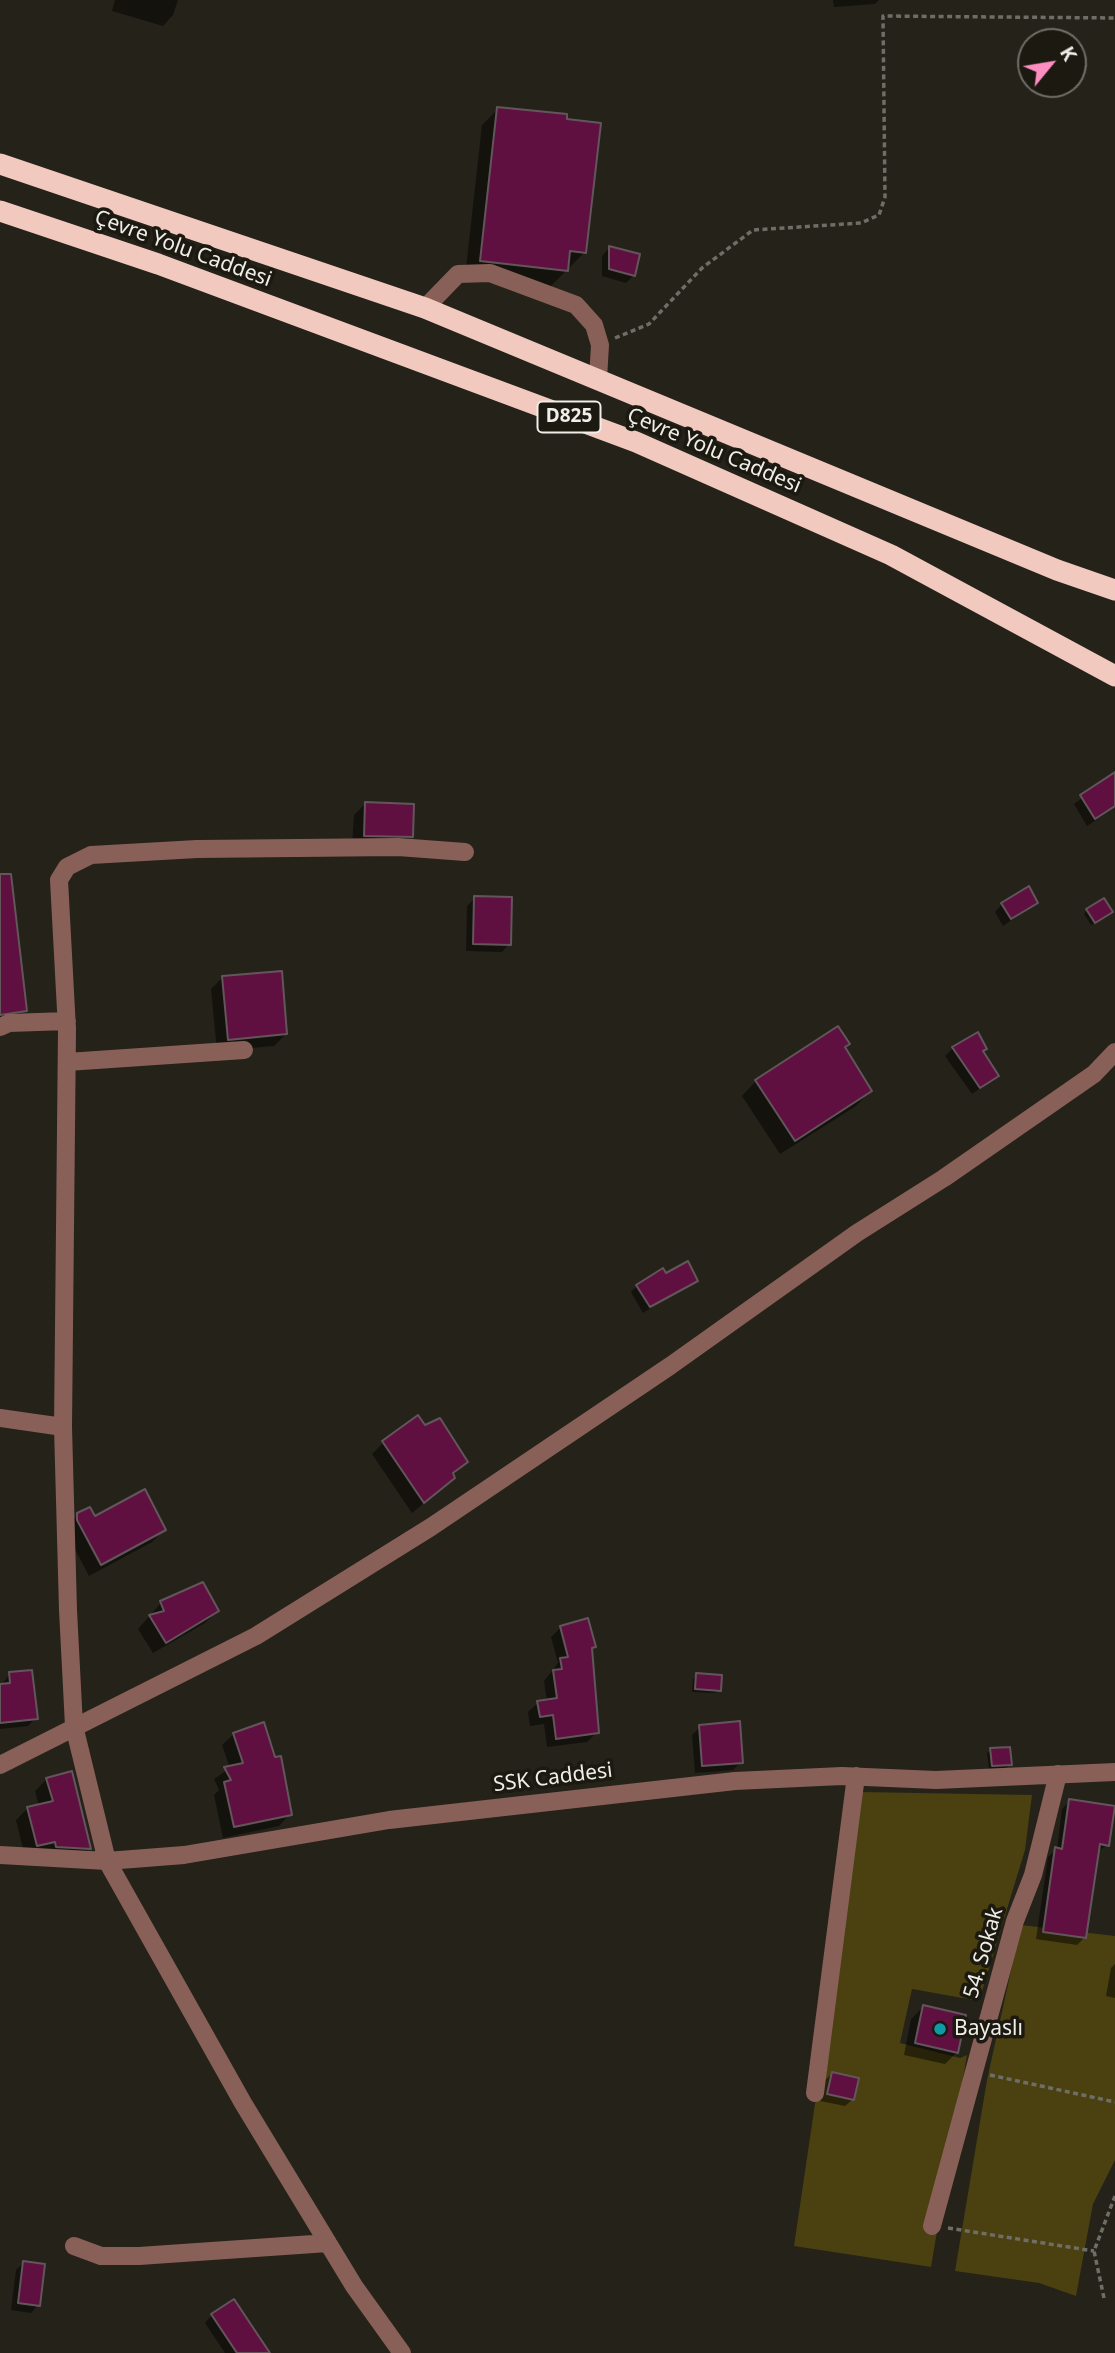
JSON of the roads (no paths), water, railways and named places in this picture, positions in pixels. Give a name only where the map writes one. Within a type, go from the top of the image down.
[{"type":"highway","name":"Çevre Yolu Caddesi","points":[[0,164],[425,308],[1057,570],[1115,590]]},
{"type":"highway","name":"Çevre Yolu Caddesi","points":[[0,211],[158,264],[636,442],[891,555],[1115,676]]},
{"type":"street","points":[[425,308],[458,274],[490,273],[576,305],[594,325],[600,345],[597,379]]},
{"type":"street","points":[[402,2353],[328,2243],[243,2103],[107,1861],[74,1726],[68,1610],[64,1427],[67,1021],[59,880],[67,867],[91,855],[197,849],[385,847],[465,852]]},
{"type":"street","points":[[0,1027],[9,1023],[67,1021]]},
{"type":"street","points":[[67,1062],[244,1050]]},
{"type":"street","points":[[0,1765],[256,1636],[431,1527],[670,1366],[857,1233],[944,1178],[1094,1074],[1114,1054]]},
{"type":"street","points":[[0,1418],[64,1427]]},
{"type":"street","name":"SSK Caddesi","points":[[0,1855],[107,1861],[184,1855],[390,1820],[735,1781],[856,1776],[936,1780],[1115,1772]]},
{"type":"street","name":"54. Sokak","points":[[932,2226],[1015,1921],[1033,1875],[1058,1774]]},
{"type":"street","points":[[815,2092],[856,1776]]},
{"type":"street","points":[[74,2246],[101,2256],[139,2256],[328,2243]]},
{"type":"place","name":"Bayaslı","points":[[940,2029]]}]
